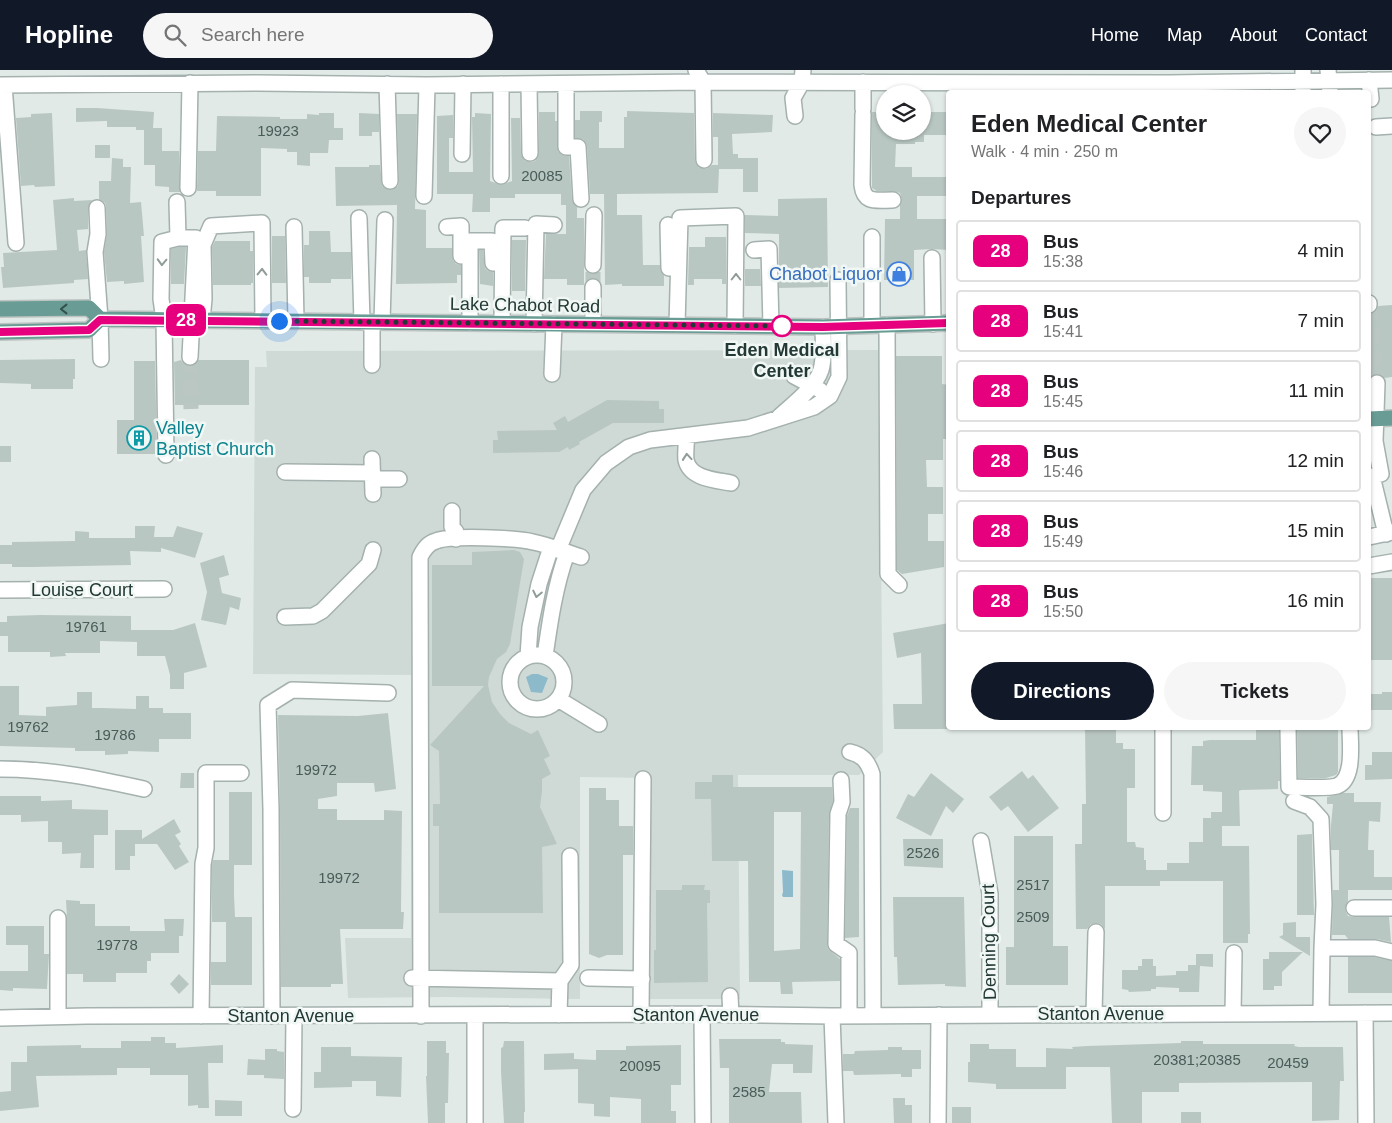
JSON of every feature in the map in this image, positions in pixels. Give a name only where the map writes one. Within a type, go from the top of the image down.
[{"type":"main road","points":[[0,309],[89,308],[100,320]]},
{"type":"main road","name":"Lake Chabot Road","points":[[0,332],[89,330],[100,320],[735,326],[872,326],[946,323]]},
{"type":"main road","points":[[1372,419],[1392,418]]},
{"type":"street","points":[[16,243],[2,85],[34,77],[167,77],[190,83],[257,76],[314,76],[387,84],[408,77],[427,84],[473,79],[508,79],[529,84],[548,77],[566,84],[652,77],[700,76],[803,76],[863,82],[889,76],[967,88],[982,77],[1030,82],[1071,76],[1135,88],[1168,76],[1196,87],[1215,81],[1252,87],[1303,81],[1354,81],[1381,77]]},
{"type":"street","points":[[700,76],[704,160]]},
{"type":"street","points":[[794,116],[793,98],[803,76]]},
{"type":"street","points":[[1371,99],[1381,77]]},
{"type":"street","points":[[462,154],[473,79]]},
{"type":"street","points":[[501,176],[508,79]]},
{"type":"street","points":[[863,82],[863,195],[873,200],[893,200]]},
{"type":"street","points":[[188,188],[190,83]]},
{"type":"street","points":[[387,84],[390,181]]},
{"type":"street","points":[[424,196],[427,84]]},
{"type":"street","points":[[529,84],[530,153]]},
{"type":"street","points":[[566,84],[566,147],[578,147],[582,199]]},
{"type":"street","points":[[1376,127],[1392,126]]},
{"type":"street","points":[[177,202],[178,238]]},
{"type":"street","points":[[97,208],[98,234],[96,252],[101,359]]},
{"type":"street","points":[[593,265],[594,215]]},
{"type":"street","points":[[672,325],[680,218],[736,216],[735,326]]},
{"type":"street","points":[[359,218],[372,322],[372,365]]},
{"type":"street","points":[[372,322],[385,220]]},
{"type":"street","points":[[190,357],[197,320],[204,299],[203,245],[211,226],[262,223],[262,321]]},
{"type":"street","points":[[534,324],[536,224],[554,225]]},
{"type":"street","points":[[668,225],[672,325]]},
{"type":"street","points":[[447,227],[461,226],[465,323]]},
{"type":"street","points":[[294,227],[296,321]]},
{"type":"street","points":[[502,323],[503,228],[525,228]]},
{"type":"street","points":[[166,455],[164,320],[161,299],[162,242],[178,238],[196,238],[197,320]]},
{"type":"street","points":[[872,238],[872,326]]},
{"type":"street","points":[[465,323],[470,241],[492,241],[493,263]]},
{"type":"street","points":[[754,250],[769,250],[772,326]]},
{"type":"street","points":[[932,258],[933,324]]},
{"type":"street","points":[[776,420],[812,385],[821,371],[823,352],[830,326],[838,280]]},
{"type":"street","points":[[593,287],[593,324]]},
{"type":"street","points":[[552,374],[554,324]]},
{"type":"street","points":[[887,325],[888,574],[899,585]]},
{"type":"street","points":[[545,656],[550,619],[564,552],[583,490],[606,463],[632,446],[650,440],[748,428],[814,407],[830,396],[839,376],[830,326]]},
{"type":"street","points":[[794,376],[830,396]]},
{"type":"street","points":[[1371,537],[1389,533],[1372,476],[1381,474],[1372,419],[1378,383]]},
{"type":"street","points":[[686,436],[686,460],[692,472],[697,475],[731,483]]},
{"type":"street","points":[[285,472],[398,479]]},
{"type":"street","points":[[456,511],[460,527],[456,535]]},
{"type":"street","points":[[421,1016],[415,978],[419,562],[423,551],[432,542],[456,535],[516,539],[564,552]]},
{"type":"street","points":[[285,617],[313,616],[322,611],[332,591],[369,564],[373,550]]},
{"type":"street","points":[[528,656],[530,627],[539,584],[564,552]]},
{"type":"street","points":[[1371,566],[1392,562]]},
{"type":"street","name":"Louise Court","points":[[0,590],[164,590]]},
{"type":"street","points":[[536,654],[545,656],[559,666],[563,674],[564,683],[562,691],[558,699],[550,706],[541,709],[526,707],[514,698],[510,688],[511,673],[519,661],[528,656],[536,654]]},
{"type":"street","points":[[272,1016],[271,810],[268,706],[292,690],[388,693]]},
{"type":"street","points":[[558,699],[599,724]]},
{"type":"street","points":[[1163,730],[1163,813]]},
{"type":"street","points":[[1288,730],[1289,787],[1336,786],[1345,781],[1350,770],[1350,730]]},
{"type":"street","points":[[850,752],[864,758],[872,774],[872,1015]]},
{"type":"street","points":[[0,769],[42,770],[76,774],[144,789]]},
{"type":"street","points":[[202,1016],[203,864],[206,848],[206,774],[241,773]]},
{"type":"street","points":[[641,1015],[643,779]]},
{"type":"street","points":[[841,780],[842,802],[838,814],[836,944],[849,953],[849,1016]]},
{"type":"street","points":[[1294,801],[1310,806],[1321,818],[1324,886],[1321,1013]]},
{"type":"street","name":"Denning Court","points":[[981,841],[990,894],[990,1014]]},
{"type":"street","points":[[559,1015],[560,980],[570,965],[570,856]]},
{"type":"street","points":[[1354,908],[1392,908]]},
{"type":"street","points":[[58,918],[58,1016]]},
{"type":"street","points":[[1094,1014],[1096,932]]},
{"type":"street","points":[[1322,948],[1375,948],[1392,952]]},
{"type":"street","points":[[1233,1014],[1234,953]]},
{"type":"street","points":[[415,978],[560,980]]},
{"type":"street","points":[[588,978],[642,978]]},
{"type":"street","points":[[730,996],[731,1015]]},
{"type":"street","points":[[1366,1013],[1366,1123]]},
{"type":"street","name":"Stanton Avenue","points":[[0,1018],[58,1016],[702,1014],[849,1016],[939,1014],[1392,1013]]},
{"type":"street","points":[[702,1014],[703,1123]]},
{"type":"street","points":[[938,1123],[939,1014]]},
{"type":"street","points":[[293,1109],[294,1016]]},
{"type":"street","points":[[474,1016],[475,1123]]},
{"type":"street","points":[[832,1016],[836,1123]]},
{"type":"shaded area","name":"Eden Medical Center","points":[[879,350],[883,752],[859,775],[738,775],[740,999],[645,999],[650,778],[580,777],[580,999],[348,998],[345,938],[411,938],[411,675],[253,674],[255,367],[267,367],[266,351]]},
{"type":"water","points":[[532,674],[548,678],[542,693],[531,692],[526,677]]},
{"type":"water","points":[[782,870],[793,871],[793,897],[783,897],[782,895]]},
{"type":"building","points":[[76,108],[154,112],[153,128],[162,128],[162,151],[179,151],[180,192],[169,192],[169,187],[155,186],[155,165],[144,165],[144,130],[136,130],[136,127],[107,127],[107,121],[76,122]]},
{"type":"building","points":[[580,111],[602,111],[602,122],[599,122],[599,148],[624,148],[624,117],[627,117],[627,111],[694,113],[695,161],[699,168],[704,169],[712,165],[718,165],[718,137],[713,137],[713,113],[773,115],[772,132],[732,134],[733,154],[738,154],[738,158],[758,158],[758,192],[743,192],[743,169],[719,169],[718,193],[617,194],[617,215],[642,215],[643,265],[660,265],[661,272],[664,275],[664,286],[605,285],[604,194],[590,194],[587,146],[583,139],[575,138],[575,120],[580,120]]},
{"type":"building","points":[[539,112],[555,112],[558,151],[562,155],[569,156],[572,200],[577,207],[577,218],[584,218],[584,285],[567,285],[567,279],[544,279],[546,234],[566,234],[566,205],[561,205],[561,194],[515,194],[515,198],[490,198],[490,212],[472,212],[473,194],[437,194],[437,116],[453,115],[453,138],[449,138],[449,172],[473,172],[472,117],[475,117],[475,113],[491,114],[490,181],[501,185],[512,181],[511,118],[520,118],[521,154],[525,161],[531,162],[535,161],[539,153]]},
{"type":"building","points":[[872,112],[876,112],[876,140],[924,140],[924,142],[915,142],[915,144],[896,144],[895,167],[912,167],[912,177],[946,177],[946,196],[917,196],[917,219],[946,219],[946,250],[914,250],[914,280],[884,280],[885,219],[900,219],[902,199],[900,193],[897,192],[877,191],[872,188]]},
{"type":"building","points":[[931,112],[946,112],[946,135],[931,135]]},
{"type":"building","points":[[52,113],[55,186],[21,186],[16,118],[31,117],[31,114]]},
{"type":"building","points":[[319,113],[334,113],[334,128],[343,128],[343,140],[329,140],[328,153],[310,153],[310,166],[297,165],[297,152],[287,152],[287,149],[261,148],[261,196],[216,196],[216,191],[197,191],[198,151],[216,151],[217,116],[307,119],[307,114],[319,115]]},
{"type":"building","points":[[359,113],[379,114],[379,132],[372,132],[372,136],[359,136]]},
{"type":"building","points":[[397,114],[417,114],[415,209],[426,210],[426,248],[452,248],[453,260],[456,264],[461,265],[461,275],[457,275],[457,283],[396,284],[397,205],[336,206],[335,167],[369,167],[369,165],[380,165],[382,186],[390,190],[398,186]]},
{"type":"building","points":[[95,145],[110,145],[110,158],[95,158]]},
{"type":"building","points":[[112,158],[123,159],[123,167],[131,167],[130,203],[141,202],[144,236],[141,236],[144,282],[124,284],[124,281],[107,282],[104,252],[107,234],[106,208],[105,203],[99,199],[99,181],[111,181]]},
{"type":"building","points":[[74,198],[74,201],[92,200],[88,208],[88,229],[77,230],[79,251],[86,250],[88,279],[74,280],[74,283],[3,288],[1,267],[4,267],[3,253],[57,250],[53,200]]},
{"type":"building","points":[[827,198],[828,287],[779,288],[779,234],[745,233],[745,215],[778,216],[778,199]]},
{"type":"building","points":[[309,231],[330,231],[331,252],[351,252],[351,279],[331,279],[331,283],[309,283],[309,277],[304,277],[304,245],[309,245]]},
{"type":"building","points":[[272,236],[285,236],[286,283],[272,283]]},
{"type":"building","points":[[705,237],[726,237],[726,284],[722,284],[722,279],[694,279],[694,285],[688,285],[689,247],[705,247]]},
{"type":"building","points":[[512,240],[526,240],[525,291],[512,291]]},
{"type":"building","points":[[215,241],[250,241],[250,251],[253,251],[253,283],[251,285],[213,285],[212,247]]},
{"type":"building","points":[[186,247],[184,284],[171,284],[171,249]]},
{"type":"building","points":[[479,250],[483,250],[485,268],[493,272],[493,286],[480,284]]},
{"type":"building","points":[[745,269],[760,269],[761,286],[745,286]]},
{"type":"building","points":[[1392,305],[1392,377],[1385,378],[1377,374],[1371,376],[1371,314],[1374,313],[1378,306]]},
{"type":"building","points":[[896,356],[942,356],[942,384],[946,385],[946,439],[943,439],[943,460],[926,460],[927,487],[943,487],[943,514],[928,514],[928,541],[944,541],[944,567],[902,574],[897,570]]},
{"type":"building","points":[[75,359],[73,389],[31,389],[31,384],[0,383],[0,360]]},
{"type":"building","points":[[181,360],[185,365],[190,366],[195,365],[198,360],[249,360],[249,405],[175,405],[174,362]]},
{"type":"building","points":[[134,361],[155,361],[157,454],[117,454],[117,420],[134,420]]},
{"type":"building","points":[[607,400],[659,401],[659,409],[664,409],[664,423],[613,423],[579,442],[580,444],[569,450],[568,447],[559,452],[493,453],[493,440],[498,440],[497,431],[557,430],[553,423],[565,416],[568,422]]},
{"type":"building","points":[[0,446],[11,446],[11,462],[0,462]]},
{"type":"building","points":[[135,526],[155,526],[154,537],[173,537],[177,526],[203,533],[195,558],[161,548],[161,552],[130,551],[131,565],[12,567],[12,564],[0,564],[0,545],[12,545],[12,542],[75,541],[75,531],[89,532],[89,538],[135,538]]},
{"type":"building","points":[[514,550],[520,552],[524,559],[510,644],[506,652],[497,659],[489,677],[488,685],[492,702],[500,714],[509,723],[531,734],[538,730],[550,756],[544,759],[551,774],[542,779],[540,807],[557,844],[542,847],[543,913],[439,913],[439,826],[433,826],[433,804],[440,804],[439,751],[430,745],[484,686],[432,686],[432,565],[472,565],[472,552]]},
{"type":"building","points":[[224,555],[229,575],[219,578],[222,593],[241,598],[239,610],[230,607],[226,625],[201,620],[207,592],[200,563]]},
{"type":"building","points":[[1371,578],[1392,578],[1392,660],[1371,660]]},
{"type":"building","points":[[7,616],[131,616],[131,630],[173,630],[195,623],[207,667],[184,673],[184,689],[170,689],[170,675],[165,656],[137,656],[137,642],[100,641],[100,653],[65,653],[66,656],[50,657],[50,652],[8,652],[8,636],[0,636],[0,622],[7,622]]},
{"type":"building","points":[[946,624],[946,729],[894,729],[893,704],[922,704],[921,653],[897,658],[893,633]]},
{"type":"building","points":[[0,686],[19,686],[19,715],[46,716],[46,707],[77,705],[77,692],[92,692],[92,708],[136,709],[136,696],[149,696],[149,708],[163,708],[163,713],[191,713],[191,739],[159,739],[159,752],[128,751],[128,754],[105,755],[105,751],[75,751],[75,748],[0,746]]},
{"type":"building","points":[[1382,692],[1392,692],[1392,710],[1371,710],[1371,694],[1382,694]]},
{"type":"building","points":[[388,713],[396,789],[375,792],[374,783],[337,783],[337,796],[318,799],[318,809],[337,809],[337,820],[384,820],[384,810],[402,811],[401,912],[404,912],[403,929],[340,929],[343,984],[331,984],[331,987],[281,987],[278,715],[358,716]]},
{"type":"building","points":[[1085,730],[1116,730],[1116,743],[1123,743],[1123,749],[1135,749],[1135,788],[1127,788],[1127,842],[1135,842],[1136,847],[1144,848],[1146,870],[1167,870],[1167,863],[1189,863],[1189,842],[1203,842],[1203,818],[1211,818],[1211,812],[1222,812],[1222,792],[1203,791],[1203,785],[1191,785],[1192,746],[1203,746],[1203,741],[1210,740],[1256,740],[1256,730],[1279,730],[1280,781],[1278,781],[1278,789],[1239,791],[1240,826],[1222,826],[1222,846],[1249,846],[1250,934],[1248,934],[1248,943],[1223,943],[1223,881],[1160,881],[1160,886],[1105,886],[1105,929],[1101,924],[1096,923],[1091,924],[1087,929],[1076,929],[1075,844],[1082,844],[1082,804],[1086,804]]},
{"type":"building","points":[[1297,730],[1338,730],[1338,772],[1336,775],[1326,778],[1298,778]]},
{"type":"building","points":[[1372,752],[1392,752],[1392,779],[1365,780],[1365,765],[1372,765]]},
{"type":"building","points":[[1022,771],[1028,779],[1033,775],[1059,808],[1028,832],[1008,806],[1001,811],[989,797]]},
{"type":"building","points":[[181,773],[194,773],[194,788],[180,788]]},
{"type":"building","points":[[931,773],[964,799],[953,813],[946,806],[931,836],[896,818],[908,794],[914,797]]},
{"type":"building","points":[[712,775],[733,775],[733,787],[832,787],[833,801],[829,814],[827,944],[828,949],[840,959],[840,981],[792,982],[793,994],[781,994],[780,982],[749,982],[748,861],[712,861],[711,799],[695,799],[695,782],[712,782]],"holes":[[[774,812],[801,812],[800,949],[774,951]]]},
{"type":"building","points":[[589,788],[606,788],[606,800],[619,800],[619,826],[633,826],[633,855],[623,855],[623,955],[607,955],[599,958],[589,954]]},
{"type":"building","points":[[229,792],[252,792],[252,865],[234,865],[234,894],[235,917],[252,917],[252,985],[211,985],[211,962],[226,962],[226,922],[212,922],[212,865],[213,860],[229,860]]},
{"type":"building","points":[[1343,793],[1354,793],[1354,802],[1381,802],[1380,822],[1369,821],[1368,850],[1374,850],[1374,877],[1392,877],[1392,890],[1348,890],[1346,912],[1348,916],[1354,917],[1389,917],[1391,942],[1377,939],[1348,939],[1345,935],[1332,935],[1333,890],[1339,890],[1339,850],[1331,850],[1333,804],[1327,804],[1327,797]]},
{"type":"building","points":[[0,796],[41,796],[41,801],[72,800],[72,809],[108,810],[108,835],[94,835],[94,868],[80,868],[81,853],[62,854],[62,842],[48,842],[48,821],[21,822],[21,815],[0,815]]},
{"type":"building","points":[[850,808],[859,808],[859,937],[845,938],[847,816]]},
{"type":"building","points":[[174,819],[181,832],[175,835],[181,844],[179,846],[189,862],[175,870],[157,844],[135,844],[135,856],[130,856],[130,870],[115,870],[115,830],[142,830],[142,839]]},
{"type":"building","points":[[1312,834],[1314,915],[1297,915],[1297,835]]},
{"type":"building","points":[[1014,836],[1053,836],[1053,946],[1068,946],[1068,985],[1006,985],[1006,947],[1014,947]]},
{"type":"building","points":[[903,839],[943,839],[943,868],[904,866]]},
{"type":"building","points":[[682,885],[705,885],[704,890],[710,890],[710,903],[707,903],[708,982],[654,983],[656,890],[682,890]]},
{"type":"building","points":[[893,897],[964,897],[966,987],[945,986],[945,984],[898,985],[897,957],[894,957]]},
{"type":"building","points":[[66,900],[80,901],[80,904],[95,904],[95,926],[130,926],[130,931],[165,931],[164,919],[184,919],[183,936],[179,936],[179,953],[151,953],[151,961],[147,961],[147,973],[116,973],[116,982],[83,982],[83,974],[67,974]]},
{"type":"building","points":[[1296,922],[1296,937],[1310,937],[1310,956],[1279,937],[1283,935],[1283,923]]},
{"type":"building","points":[[6,926],[44,926],[44,954],[49,954],[47,989],[13,988],[13,991],[0,990],[0,971],[28,971],[28,945],[6,945]]},
{"type":"building","points":[[1269,952],[1303,952],[1282,972],[1282,986],[1274,986],[1274,990],[1263,990],[1263,959],[1269,959]]},
{"type":"building","points":[[1196,954],[1213,954],[1213,967],[1200,966],[1199,992],[1179,992],[1179,988],[1156,987],[1156,989],[1151,989],[1151,991],[1129,992],[1122,989],[1122,970],[1138,970],[1138,966],[1142,966],[1142,959],[1153,959],[1153,966],[1156,966],[1156,976],[1176,975],[1176,971],[1188,971],[1188,965],[1196,965]]},
{"type":"building","points":[[1348,957],[1374,957],[1392,961],[1392,993],[1348,993]]},
{"type":"building","points":[[179,974],[189,984],[179,994],[170,984]]},
{"type":"building","points":[[151,1037],[165,1037],[165,1043],[176,1043],[176,1048],[223,1045],[223,1063],[208,1063],[209,1108],[198,1108],[198,1105],[188,1106],[188,1075],[150,1075],[150,1068],[117,1068],[117,1075],[36,1076],[39,1107],[0,1111],[0,1092],[11,1091],[11,1062],[27,1062],[27,1046],[81,1045],[81,1048],[121,1048],[121,1041],[151,1041]]},
{"type":"building","points":[[719,1039],[781,1039],[781,1042],[785,1042],[785,1044],[813,1045],[812,1073],[793,1073],[793,1064],[772,1064],[769,1092],[801,1092],[802,1123],[729,1123],[729,1068],[720,1068]]},
{"type":"building","points":[[427,1041],[446,1041],[446,1053],[449,1053],[448,1103],[445,1103],[445,1123],[428,1123]]},
{"type":"building","points":[[504,1041],[524,1041],[524,1123],[504,1123],[501,1048]]},
{"type":"building","points":[[1181,1041],[1203,1041],[1203,1044],[1295,1044],[1294,1046],[1299,1047],[1343,1047],[1344,1081],[1340,1081],[1339,1120],[1312,1121],[1312,1082],[1179,1083],[1179,1092],[1142,1092],[1142,1123],[1112,1123],[1110,1067],[1066,1067],[1066,1089],[996,1089],[996,1084],[968,1082],[970,1044],[989,1044],[989,1049],[1016,1049],[1016,1067],[1046,1067],[1046,1048],[1073,1049],[1072,1047],[1181,1043]]},
{"type":"building","points":[[681,1045],[681,1085],[671,1085],[671,1111],[676,1111],[676,1123],[641,1123],[641,1099],[610,1097],[610,1117],[594,1116],[594,1104],[578,1103],[578,1069],[544,1070],[544,1054],[574,1053],[574,1059],[596,1060],[596,1050],[626,1050],[626,1046]]},
{"type":"building","points":[[321,1047],[351,1047],[351,1056],[402,1057],[401,1097],[376,1096],[376,1081],[352,1081],[352,1087],[314,1088],[314,1072],[321,1072]]},
{"type":"building","points":[[888,1047],[902,1047],[902,1050],[921,1050],[921,1069],[912,1069],[912,1077],[901,1077],[901,1074],[854,1075],[853,1071],[843,1071],[843,1054],[854,1054],[855,1051],[888,1050]]},
{"type":"building","points":[[265,1049],[277,1049],[277,1051],[284,1052],[284,1079],[264,1078],[264,1075],[247,1075],[248,1059],[265,1060]]},
{"type":"building","points":[[893,1098],[905,1098],[905,1105],[912,1105],[912,1123],[894,1123]]},
{"type":"building","points":[[215,1100],[242,1101],[242,1116],[215,1116]]},
{"type":"building","points":[[952,1107],[971,1107],[971,1123],[952,1123]]},
{"type":"building","points":[[1181,1112],[1201,1112],[1201,1123],[1181,1123]]},
{"type":"tunnel","points":[[593,265],[593,287]]},
{"type":"tunnel","points":[[1371,324],[1377,383]]},
{"type":"tunnel","points":[[190,357],[191,409]]},
{"type":"bus line","name":"28","points":[[0,332],[89,330],[100,320],[823,327],[946,323]]},
{"type":"place","name":"Chabot Liquor","points":[[899,274]]},
{"type":"place","name":"Eden Medical Center","points":[[782,326]]},
{"type":"place","name":"Valley Baptist Church","points":[[139,438]]},
{"type":"route","points":[[279,321],[782,326]]}]
